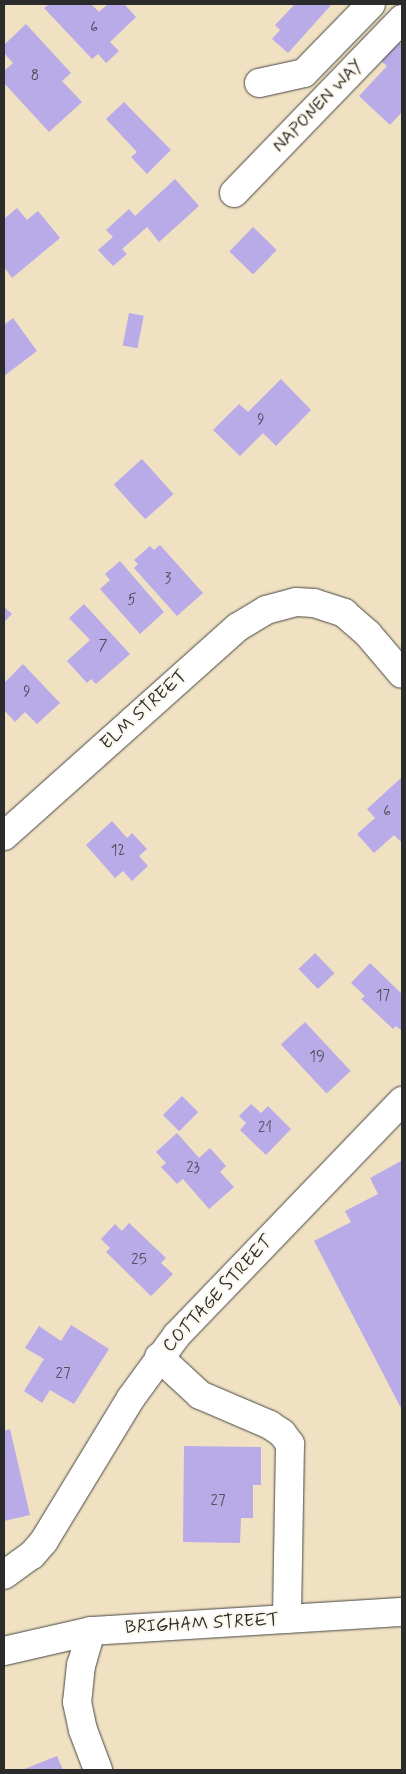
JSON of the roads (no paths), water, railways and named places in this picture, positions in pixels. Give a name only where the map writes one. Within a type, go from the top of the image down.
[{"type":"street","points":[[259,83],[304,73],[371,4]]},
{"type":"street","name":"NAPONEN WAY","points":[[234,192],[402,19]]},
{"type":"street","name":"ELM STREET","points":[[4,836],[238,626],[266,610],[296,602],[329,606],[344,613],[368,634],[402,674]]},
{"type":"street","name":"COTTAGE STREET","points":[[4,1575],[32,1555],[44,1541],[160,1357],[195,1313],[402,1102]]},
{"type":"street","points":[[160,1357],[200,1395],[270,1425],[282,1433],[290,1444],[287,1619]]},
{"type":"street","name":"BRIGHAM STREET","points":[[4,1651],[91,1631],[402,1612]]},
{"type":"street","points":[[91,1631],[81,1665],[77,1702],[83,1730],[98,1770]]}]
